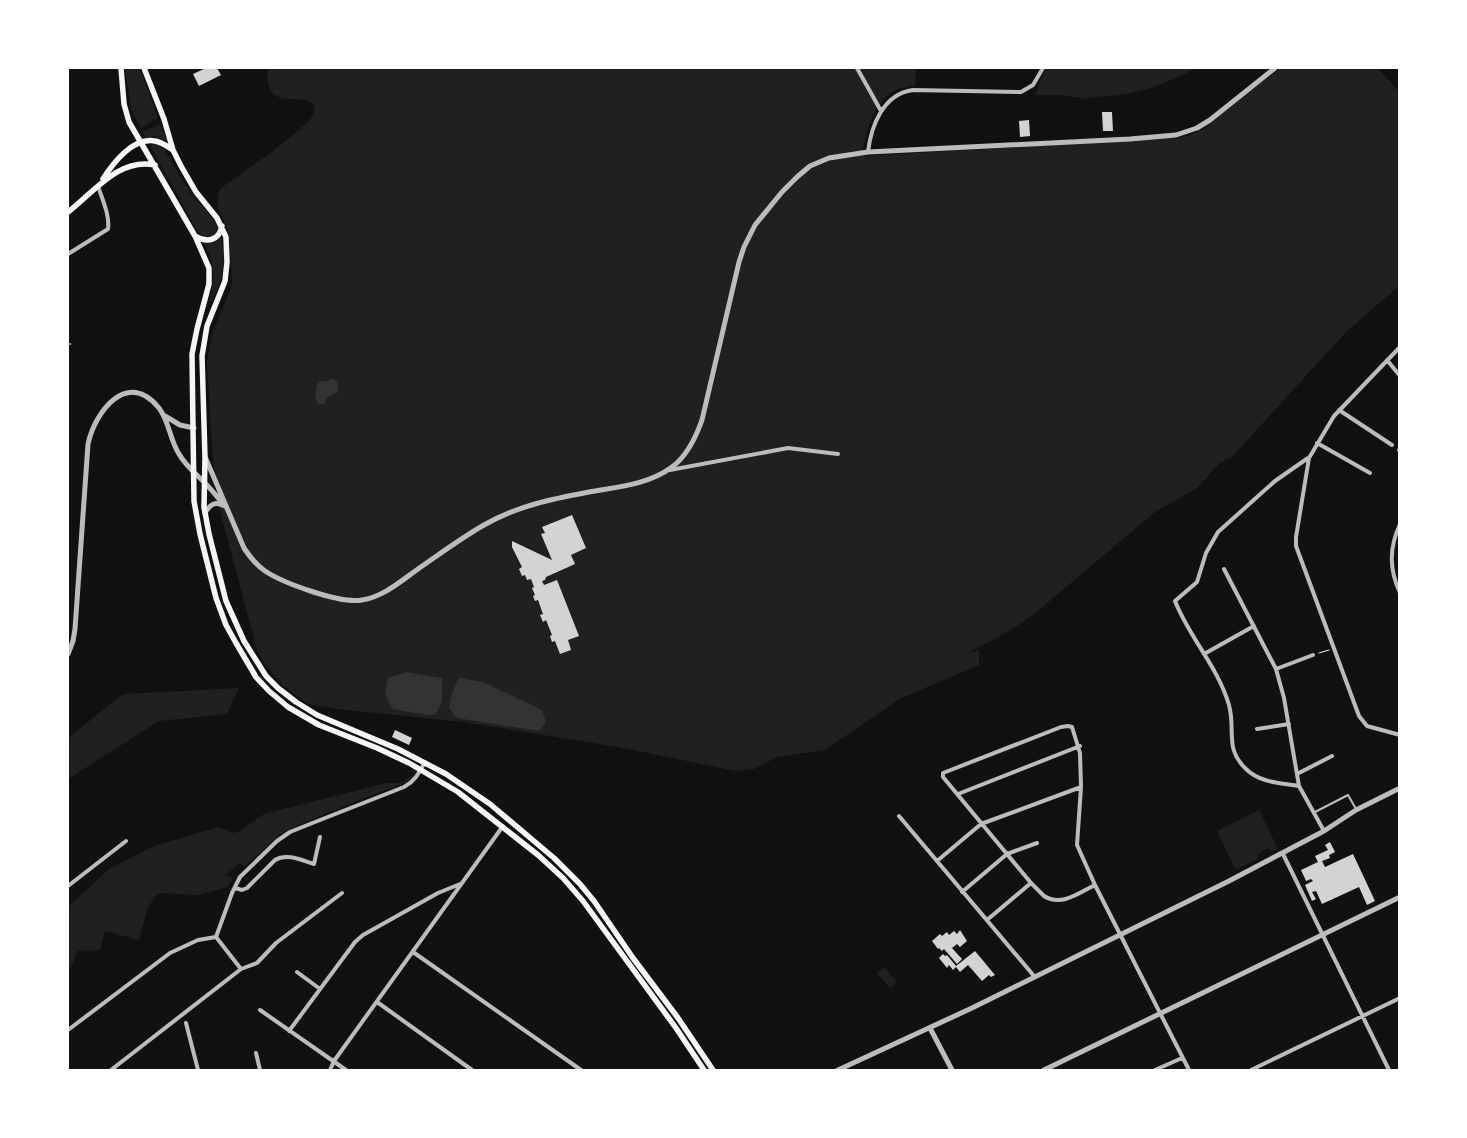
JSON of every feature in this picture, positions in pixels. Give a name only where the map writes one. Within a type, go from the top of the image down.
[{"type":"main road","points":[[121,68],[126,113],[131,126],[195,236],[206,257],[210,276],[192,354],[195,511],[216,598],[231,635],[256,677],[276,697],[319,725],[378,748],[421,769],[462,794],[542,859],[576,893],[676,1028],[704,1070]]},
{"type":"main road","points":[[144,68],[164,119],[173,150],[192,186],[222,226],[227,242],[226,276],[223,290],[207,326],[202,356],[206,484],[205,513],[228,607],[240,635],[266,676],[288,696],[317,715],[391,745],[425,762],[490,804],[536,843],[580,884],[594,901],[633,958],[673,1010],[713,1070]]},
{"type":"main road","points":[[100,185],[123,154],[142,143],[155,141],[173,150]]},
{"type":"main road","points":[[68,212],[111,176],[134,164],[145,163],[155,165]]},
{"type":"main road","points":[[195,236],[205,240],[213,240],[219,234],[222,226]]},
{"type":"street","points":[[857,68],[881,111]]},
{"type":"street","points":[[868,152],[873,129],[881,111],[894,97],[910,91],[1021,92],[1034,85],[1043,68]]},
{"type":"street","points":[[667,470],[682,458],[693,442],[700,426],[744,247],[755,226],[782,192],[810,166],[829,158],[868,152],[1176,135],[1197,128],[1210,120],[1274,68]]},
{"type":"street","points":[[68,254],[108,229],[109,223],[100,185]]},
{"type":"street","points":[[1300,786],[1263,780],[1250,773],[1239,762],[1232,748],[1229,704],[1215,673],[1175,599],[1196,583],[1209,546],[1218,532],[1275,481],[1308,458],[1327,425],[1339,410],[1400,347]]},
{"type":"street","points":[[1387,360],[1400,376]]},
{"type":"street","points":[[68,654],[75,632],[87,455],[91,430],[108,404],[121,395],[137,393],[155,404],[164,416],[176,450],[228,509]]},
{"type":"street","points":[[1339,410],[1392,445]]},
{"type":"street","points":[[164,416],[177,424],[194,428]]},
{"type":"street","points":[[1317,444],[1370,473]]},
{"type":"street","points":[[205,458],[247,552],[262,569],[276,577],[328,596],[358,600],[380,594],[468,534],[517,509],[549,500],[639,482],[667,470],[788,448],[838,454]]},
{"type":"street","points":[[1308,458],[1296,544],[1357,713],[1363,723],[1373,729],[1400,736]]},
{"type":"street","points":[[205,513],[211,505],[215,504],[228,509]]},
{"type":"street","points":[[1400,524],[1392,548],[1391,561],[1393,575],[1400,593]]},
{"type":"street","points":[[1224,569],[1276,669],[1289,724],[1300,786],[1313,814],[1324,831]]},
{"type":"street","points":[[1204,654],[1254,626]]},
{"type":"street","points":[[1276,669],[1312,655]]},
{"type":"street","points":[[1257,729],[1289,724]]},
{"type":"street","points":[[1095,885],[1068,898],[1056,900],[1044,896],[1031,884],[943,777],[945,772],[1065,726],[1070,726],[1074,729],[1080,746],[1081,788],[1077,845],[1119,934],[1189,1070]]},
{"type":"street","points":[[958,794],[1080,746]]},
{"type":"street","points":[[1297,774],[1332,756]]},
{"type":"street","points":[[216,937],[235,888],[245,871],[277,841],[290,832],[412,783],[425,762]]},
{"type":"street","points":[[937,860],[982,824],[1081,788]]},
{"type":"street","points":[[838,1070],[930,1028],[1283,854],[1356,810],[1400,788]]},
{"type":"street","points":[[899,816],[1034,976]]},
{"type":"street","points":[[330,1070],[334,1061],[503,826]]},
{"type":"street","points":[[235,888],[242,890],[247,888],[280,857],[286,856],[314,864],[320,837]]},
{"type":"street","points":[[68,886],[126,842]]},
{"type":"street","points":[[962,892],[1007,854],[1037,843]]},
{"type":"street","points":[[1283,854],[1389,1070]]},
{"type":"street","points":[[289,1031],[355,942],[363,935],[460,884]]},
{"type":"street","points":[[987,920],[1031,884]]},
{"type":"street","points":[[111,1070],[241,969],[257,963],[276,943],[342,893]]},
{"type":"street","points":[[1044,1070],[1400,897]]},
{"type":"street","points":[[216,937],[241,969]]},
{"type":"street","points":[[68,1030],[170,954],[198,940],[216,937]]},
{"type":"street","points":[[413,952],[581,1070]]},
{"type":"street","points":[[297,972],[320,989]]},
{"type":"street","points":[[1251,1070],[1400,998]]},
{"type":"street","points":[[377,1002],[472,1070]]},
{"type":"street","points":[[260,1010],[346,1070]]},
{"type":"street","points":[[186,1023],[198,1070]]},
{"type":"street","points":[[930,1028],[952,1070]]},
{"type":"street","points":[[256,1053],[260,1070]]},
{"type":"street","points":[[1155,1070],[1182,1058]]},
{"type":"lane","points":[[1313,814],[1348,796],[1356,810]]},
{"type":"path","points":[[1312,655],[1334,648]]},
{"type":"shaded area","points":[[125,68],[140,68],[158,118],[141,128],[131,109]]},
{"type":"shaded area","points":[[269,68],[916,68],[915,85],[892,92],[885,97],[875,112],[865,139],[862,156],[1176,139],[1205,128],[1264,79],[1281,68],[1378,68],[1399,92],[1399,286],[1346,332],[1231,458],[1227,458],[1219,464],[1196,489],[1156,511],[1033,615],[1009,631],[966,654],[979,650],[979,665],[901,698],[825,750],[777,757],[754,769],[736,771],[618,747],[464,722],[337,709],[309,704],[283,686],[266,666],[257,650],[219,507],[212,447],[207,362],[212,333],[231,289],[232,280],[229,233],[218,207],[220,189],[286,141],[312,117],[315,109],[315,106],[310,102],[277,96],[267,81]]},
{"type":"shaded area","points":[[1046,68],[1197,68],[1145,90],[1120,95],[1089,97],[1089,99],[1061,95],[1035,95]]},
{"type":"shaded area","points":[[160,124],[167,141],[154,136],[146,138],[143,132]]},
{"type":"shaded area","points":[[154,144],[165,150],[189,191],[217,224],[219,228],[216,234],[205,237],[197,231],[150,145]]},
{"type":"shaded area","points":[[221,237],[224,263],[221,281],[209,304],[213,272],[211,258],[203,242],[213,243]]},
{"type":"shaded area","points":[[332,378],[337,381],[338,392],[327,397],[324,404],[318,404],[315,397],[317,384]]},
{"type":"shaded area","points":[[406,672],[442,678],[442,701],[436,714],[426,715],[392,709],[385,694],[388,678]]},
{"type":"shaded area","points":[[459,678],[483,682],[542,710],[546,722],[539,731],[457,718],[449,708],[452,693]]},
{"type":"shaded area","points":[[239,688],[227,714],[159,721],[68,779],[68,738],[123,694]]},
{"type":"shaded area","points":[[413,775],[406,782],[296,826],[281,834],[245,866],[240,863],[226,875],[233,878],[228,887],[198,895],[158,893],[148,907],[139,940],[105,931],[100,950],[77,951],[68,974],[68,907],[109,869],[154,846],[219,827],[233,833],[240,831],[264,814],[387,783],[400,783]]},
{"type":"shaded area","points":[[1259,810],[1278,849],[1272,851],[1268,848],[1258,854],[1257,859],[1238,869],[1234,867],[1217,831]]},
{"type":"shaded area","points":[[884,967],[897,982],[890,988],[877,973]]},
{"type":"building","points":[[206,68],[217,68],[221,75],[199,86],[193,74]]},
{"type":"building","points":[[1102,112],[1112,112],[1113,131],[1103,131]]},
{"type":"building","points":[[1029,120],[1030,136],[1020,137],[1019,121]]},
{"type":"building","points":[[572,515],[586,548],[571,555],[575,564],[546,577],[542,581],[544,585],[557,580],[579,636],[568,640],[571,650],[560,654],[555,641],[552,642],[550,636],[552,635],[546,620],[543,622],[540,615],[543,614],[538,600],[535,601],[533,596],[535,595],[531,579],[527,580],[525,575],[522,576],[519,569],[522,567],[512,547],[512,541],[552,560],[541,534],[545,533],[542,527]]},
{"type":"building","points":[[395,730],[412,738],[409,745],[392,737]]},
{"type":"building","points":[[1330,842],[1335,852],[1329,855],[1330,858],[1322,861],[1325,867],[1353,854],[1375,901],[1367,905],[1359,887],[1322,904],[1316,891],[1312,892],[1316,899],[1312,901],[1305,885],[1313,881],[1311,879],[1306,881],[1301,870],[1318,862],[1315,856],[1328,850],[1325,845]]},
{"type":"building","points":[[960,930],[967,941],[960,947],[957,944],[952,948],[962,959],[957,964],[944,949],[942,951],[938,949],[932,941],[940,934],[942,936],[947,932],[949,935],[954,931],[957,934]]},
{"type":"building","points":[[975,951],[995,975],[991,977],[989,975],[982,981],[968,965],[960,972],[956,967],[953,970],[949,965],[947,968],[939,958],[943,954],[947,955],[956,966]]}]
